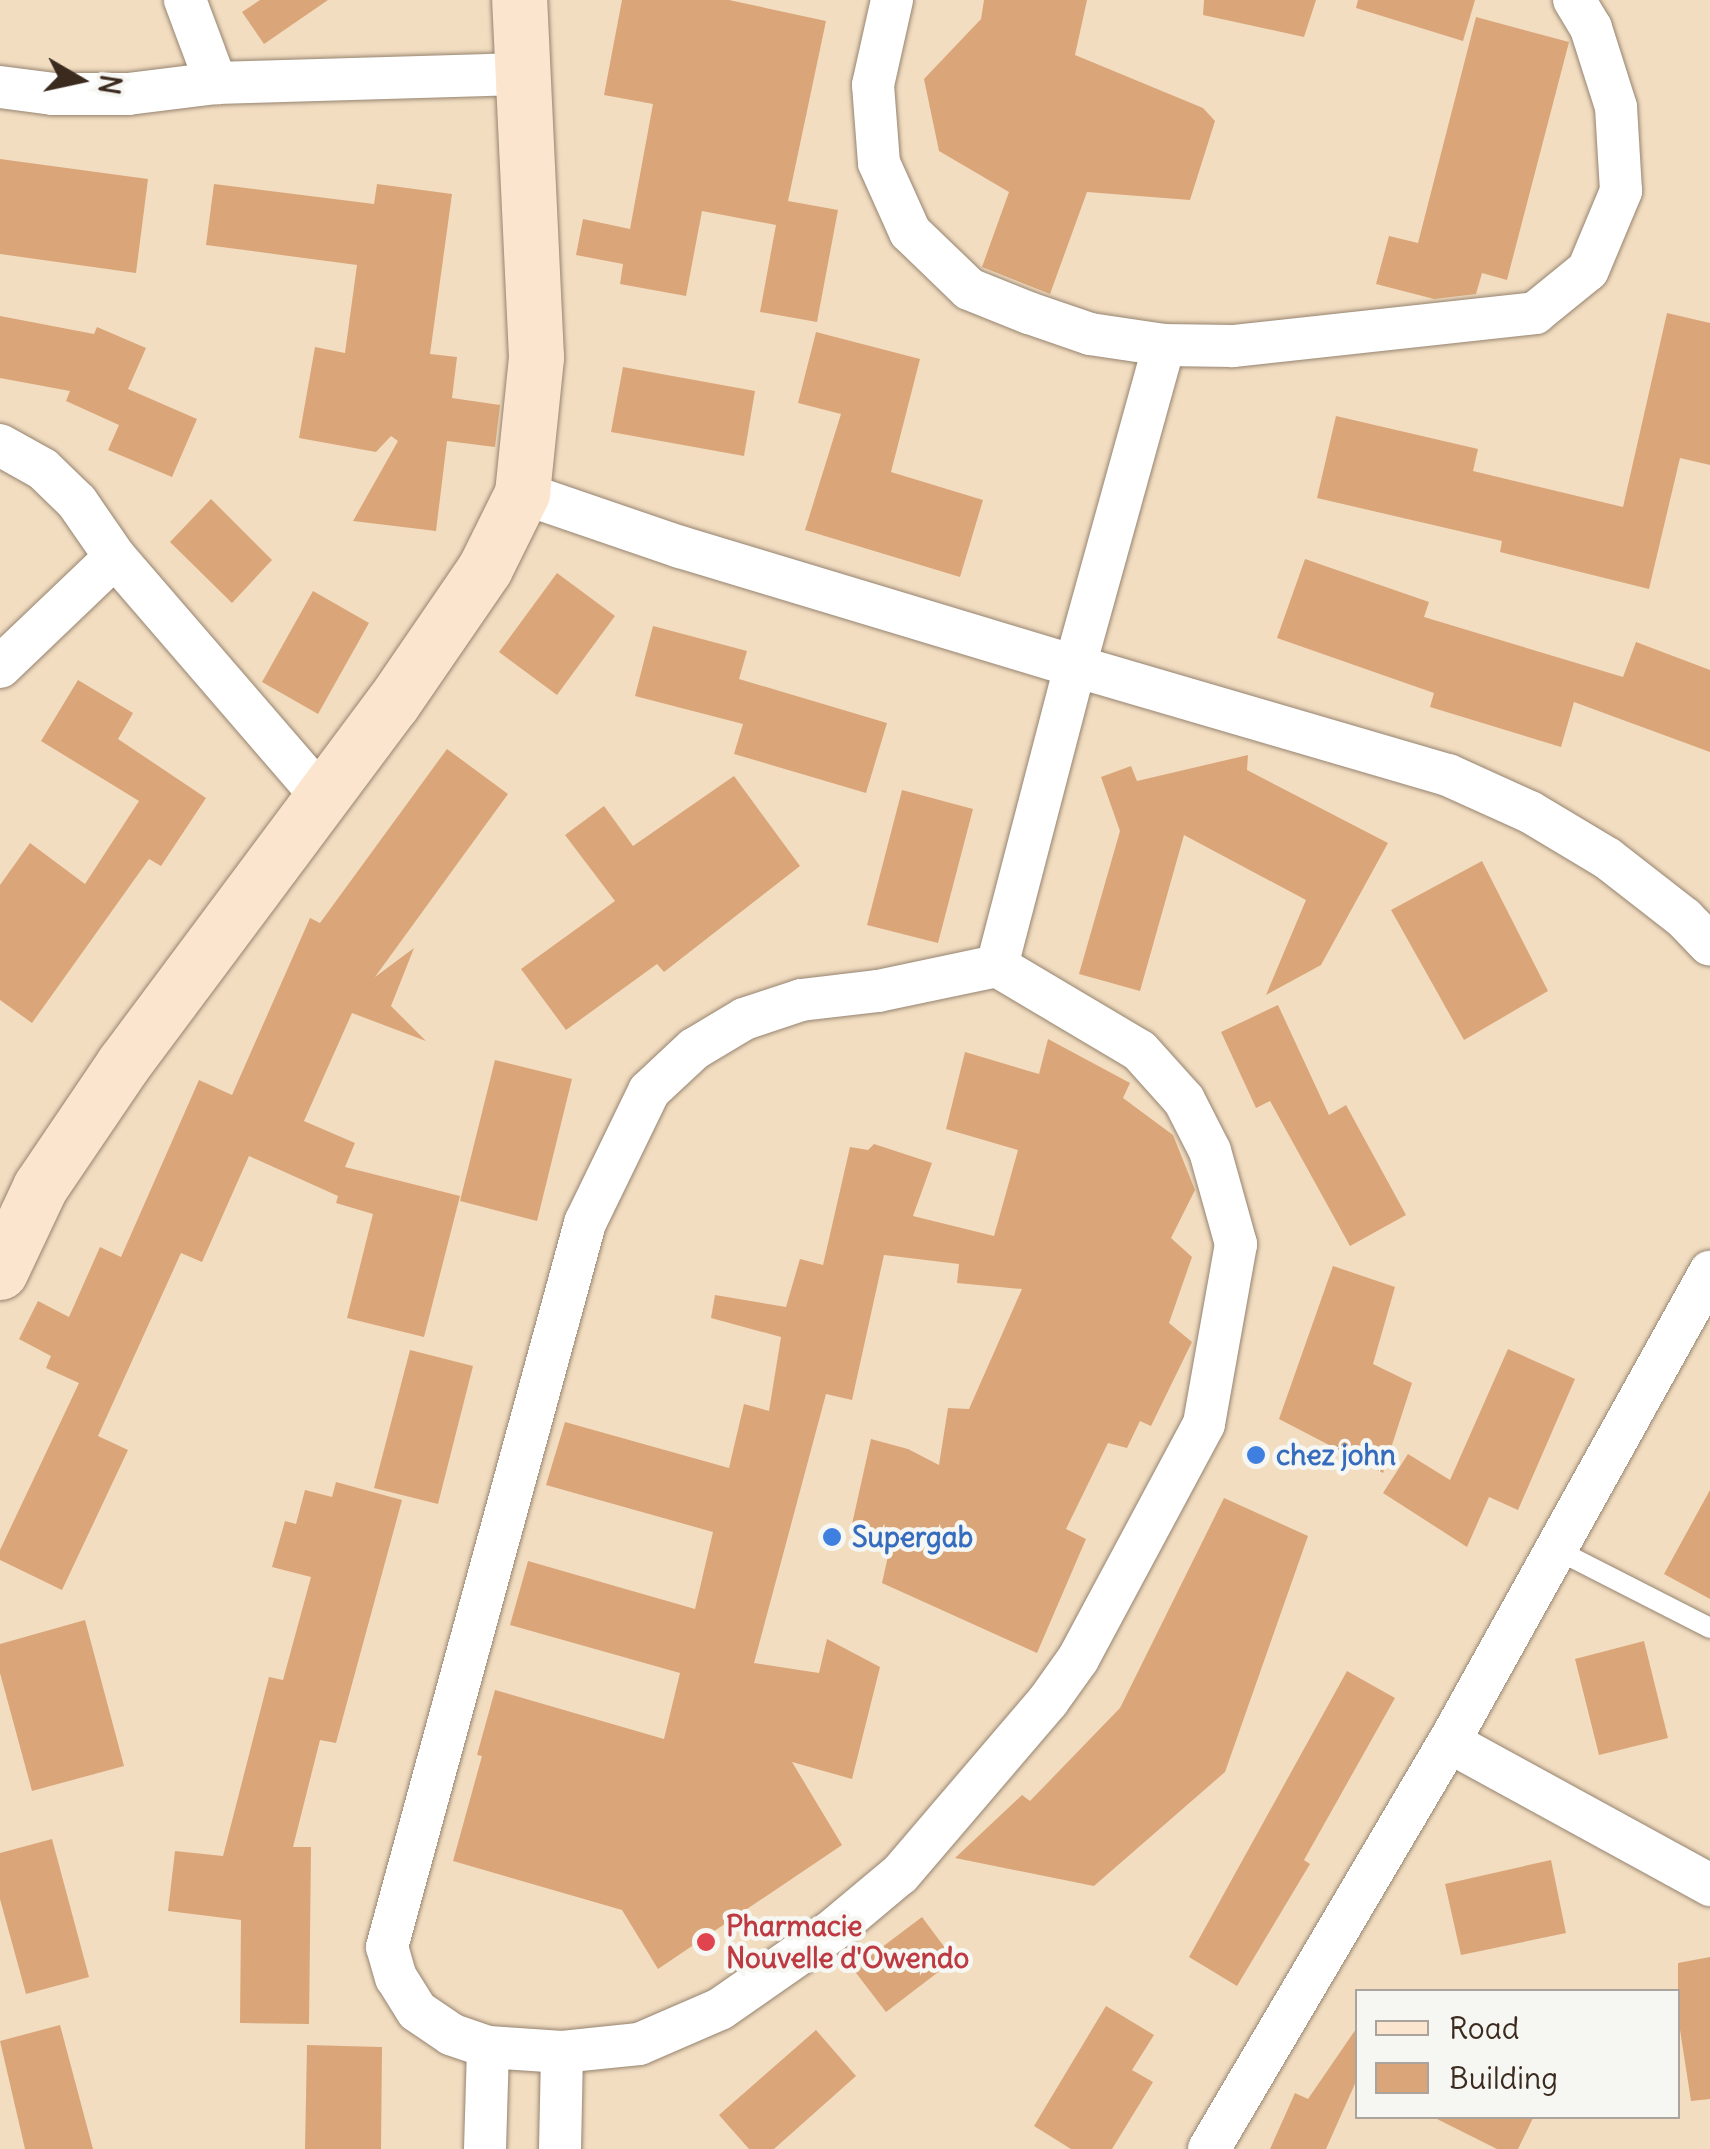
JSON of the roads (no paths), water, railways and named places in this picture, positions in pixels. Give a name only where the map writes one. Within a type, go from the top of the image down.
[{"type":"street","points":[[185,0],[216,83]]},
{"type":"street","points":[[0,1272],[40,1187],[323,798],[484,568],[522,493],[536,357],[532,200],[519,0]]},
{"type":"street","points":[[892,0],[873,85],[879,163],[910,232],[969,289],[1090,334],[1164,345],[1232,346],[1535,313],[1588,270],[1621,191],[1616,107],[1591,28],[1574,0]]},
{"type":"street","points":[[0,87],[52,94],[128,94],[216,83],[521,74]]},
{"type":"street","points":[[998,966],[1075,666],[1164,345]]},
{"type":"street","points":[[0,445],[43,469],[76,502],[116,557],[323,798]]},
{"type":"street","points":[[522,493],[680,546],[1075,666],[1448,774],[1530,812],[1607,858],[1710,945]]},
{"type":"street","points":[[0,666],[116,557]]},
{"type":"street","points":[[998,966],[1140,1052],[1184,1100],[1210,1151],[1236,1244],[1204,1424],[1078,1659],[900,1874],[832,1931],[720,2010],[639,2044],[562,2052],[488,2047],[451,2034],[417,2012],[396,1978],[388,1948],[585,1223],[649,1092],[694,1049],[744,1020],[801,1000],[878,990],[998,966]]},
{"type":"street","points":[[1209,2149],[1449,1742],[1710,1272]]},
{"type":"street","points":[[1449,1742],[1710,1885]]},
{"type":"street","points":[[485,2149],[488,2047]]},
{"type":"street","points":[[560,2149],[562,2052]]},
{"type":"lane","points":[[1557,1550],[1710,1628]]},
{"type":"place","name":"chez john","points":[[1256,1455]]},
{"type":"place","name":"Supergab","points":[[832,1537]]},
{"type":"place","name":"Pharmacie Nouvelle d'Owendo","points":[[706,1942]]}]
